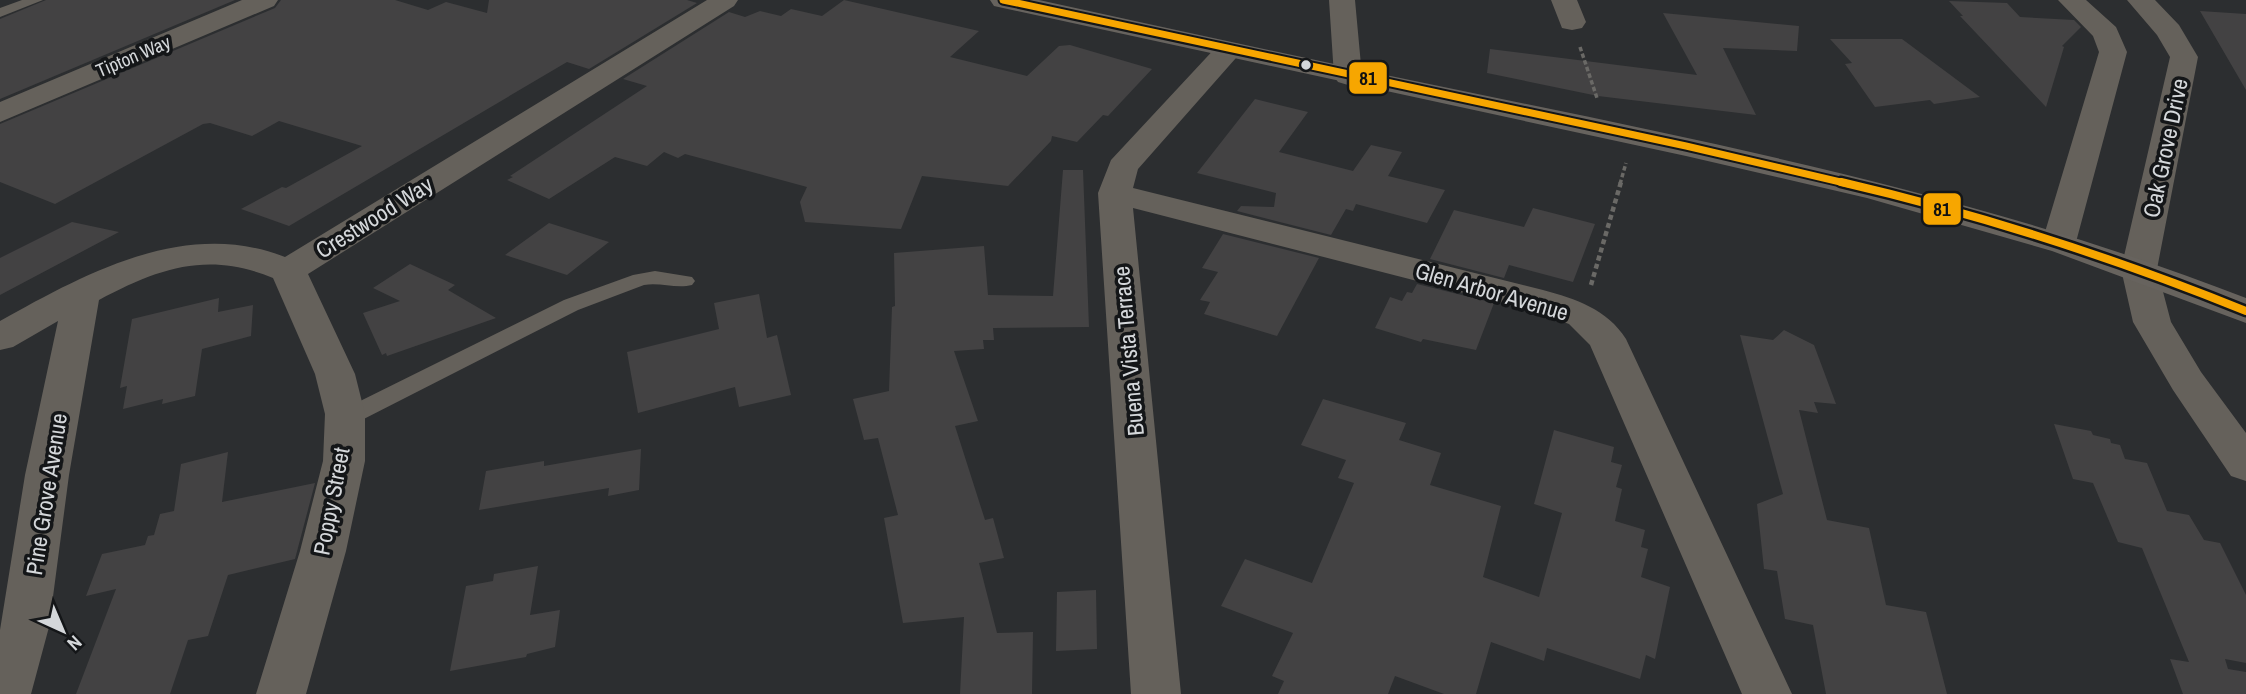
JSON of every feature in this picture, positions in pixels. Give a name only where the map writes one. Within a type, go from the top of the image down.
[{"type":"main road","points":[[1003,0],[1833,180],[2059,242],[2139,269],[2246,311]]},
{"type":"street","name":"Tipton Way","points":[[0,113],[265,0]]},
{"type":"street","name":"Crestwood Way","points":[[288,271],[725,0]]},
{"type":"street","points":[[1342,0],[1348,76]]},
{"type":"street","points":[[2059,242],[2113,52],[2106,33],[2071,0]]},
{"type":"street","name":"Oak Grove Drive","points":[[2139,269],[2185,57],[2169,31],[2140,0]]},
{"type":"street","name":"Buena Vista Terrace","points":[[1156,694],[1115,193],[1122,167],[1229,50]]},
{"type":"street","name":"Glen Arbor Avenue","points":[[1115,193],[1544,302],[1582,316],[1607,339],[1767,694]]},
{"type":"street","points":[[0,338],[130,270],[173,256],[218,252],[261,258],[288,271]]},
{"type":"street","points":[[2139,269],[2152,322],[2187,382],[2246,465]]},
{"type":"street","name":"Poppy Street","points":[[281,694],[323,551],[344,461],[344,419],[335,374],[288,271]]},
{"type":"street","name":"Pine Grove Avenue","points":[[6,694],[25,627],[47,475],[82,293]]},
{"type":"lane","points":[[0,13],[36,0]]},
{"type":"lane","points":[[344,419],[571,305],[640,279],[655,277],[685,281]]},
{"type":"path","points":[[1568,11],[1607,129],[1627,165],[1582,316]]},
{"type":"building","points":[[46,0],[235,0],[0,99],[0,19]]},
{"type":"building","points":[[281,0],[395,0],[428,10],[446,2],[487,13],[489,0],[687,0],[697,3],[589,69],[567,62],[289,226],[241,209],[282,187],[286,188],[362,146],[279,121],[252,136],[210,123],[203,124],[55,204],[0,182],[0,124],[275,8]]},
{"type":"building","points":[[844,0],[979,31],[950,57],[1027,76],[1059,46],[1070,45],[1152,69],[1108,116],[1103,115],[1077,142],[1052,136],[1051,141],[1008,186],[922,176],[901,229],[805,222],[800,202],[807,187],[685,154],[678,158],[664,152],[647,166],[615,157],[549,199],[507,180],[647,86],[623,79],[729,12],[745,17],[760,11],[781,16],[791,9],[822,16]]},
{"type":"building","points":[[1949,1],[2007,3],[2020,17],[2074,20],[2081,27],[2062,46],[2064,47],[2046,107],[1960,16],[1963,16]]},
{"type":"building","points":[[2200,11],[2246,14],[2246,90]]},
{"type":"building","points":[[1663,13],[1799,26],[1797,51],[1723,48],[1756,115],[1598,96],[1487,73],[1490,49],[1697,75]]},
{"type":"building","points":[[1830,39],[1902,39],[1980,97],[1934,104],[1930,100],[1875,107],[1845,64],[1852,63]]},
{"type":"building","points":[[1255,99],[1308,112],[1279,152],[1353,171],[1371,145],[1402,152],[1388,176],[1445,190],[1427,223],[1356,204],[1353,211],[1346,209],[1331,235],[1237,211],[1241,206],[1274,207],[1276,193],[1197,173]]},
{"type":"building","points":[[1063,170],[1083,170],[1089,327],[993,328],[994,340],[983,340],[984,349],[954,351],[978,421],[955,426],[985,520],[993,518],[1004,558],[979,563],[997,633],[1033,632],[1032,694],[960,694],[964,617],[903,623],[884,518],[898,515],[878,438],[864,440],[853,399],[889,391],[892,307],[895,306],[894,253],[984,246],[988,295],[1053,296]]},
{"type":"building","points":[[1533,208],[1595,224],[1573,282],[1509,265],[1504,278],[1430,259],[1454,210],[1524,227]]},
{"type":"building","points":[[72,222],[119,232],[0,295],[0,258]]},
{"type":"building","points":[[549,223],[609,242],[567,275],[505,255]]},
{"type":"building","points":[[1223,234],[1319,258],[1277,336],[1204,314],[1210,302],[1200,300],[1218,272],[1202,268]]},
{"type":"building","points":[[410,264],[455,285],[448,290],[496,318],[387,356],[386,353],[382,355],[363,313],[400,301],[373,288]]},
{"type":"building","points":[[1417,284],[1494,303],[1476,350],[1423,339],[1421,342],[1375,328],[1390,297],[1402,301],[1407,292],[1412,293]]},
{"type":"building","points":[[759,294],[767,338],[777,335],[791,395],[739,407],[735,387],[638,413],[627,352],[719,329],[714,303]]},
{"type":"building","points":[[219,298],[218,312],[253,305],[251,336],[202,349],[195,396],[162,404],[163,399],[123,409],[127,386],[120,388],[132,319]]},
{"type":"building","points":[[1784,330],[1814,345],[1836,404],[1814,402],[1818,413],[1799,410],[1827,520],[1869,528],[1886,605],[1926,612],[1947,694],[1826,694],[1813,625],[1785,619],[1777,571],[1764,569],[1757,504],[1783,494],[1740,335],[1773,340]]},
{"type":"building","points":[[1323,399],[1406,423],[1399,440],[1441,453],[1430,485],[1501,506],[1483,577],[1539,597],[1562,513],[1534,504],[1554,430],[1614,447],[1611,462],[1622,465],[1616,487],[1622,489],[1615,521],[1645,530],[1641,547],[1648,549],[1641,577],[1670,587],[1655,659],[1646,655],[1640,679],[1547,648],[1544,661],[1491,642],[1476,694],[1444,694],[1395,676],[1388,694],[1278,694],[1284,681],[1272,676],[1293,633],[1221,606],[1245,559],[1312,583],[1354,483],[1338,478],[1346,460],[1301,445]]},
{"type":"building","points":[[2054,424],[2091,431],[2093,435],[2110,439],[2111,443],[2120,445],[2125,459],[2147,463],[2167,511],[2189,515],[2204,540],[2220,543],[2246,595],[2246,663],[2225,659],[2228,669],[2246,672],[2246,694],[2183,694],[2170,659],[2189,662],[2142,548],[2118,542],[2093,483],[2073,479]]},
{"type":"building","points":[[641,449],[639,490],[608,496],[609,488],[479,510],[486,471],[544,461],[544,466]]},
{"type":"building","points":[[228,452],[222,502],[315,483],[295,559],[228,575],[208,636],[188,640],[170,694],[76,694],[116,589],[86,596],[102,554],[145,545],[148,536],[154,535],[160,514],[174,511],[181,464]]},
{"type":"building","points":[[538,566],[530,615],[560,610],[555,647],[527,654],[526,657],[450,671],[466,586],[493,581],[494,574]]},
{"type":"building","points":[[1096,590],[1097,649],[1056,651],[1057,592]]},
{"type":"transit line","name":"81","points":[[1003,0],[1686,146],[1876,190],[2064,244],[2156,275],[2246,311]]}]
